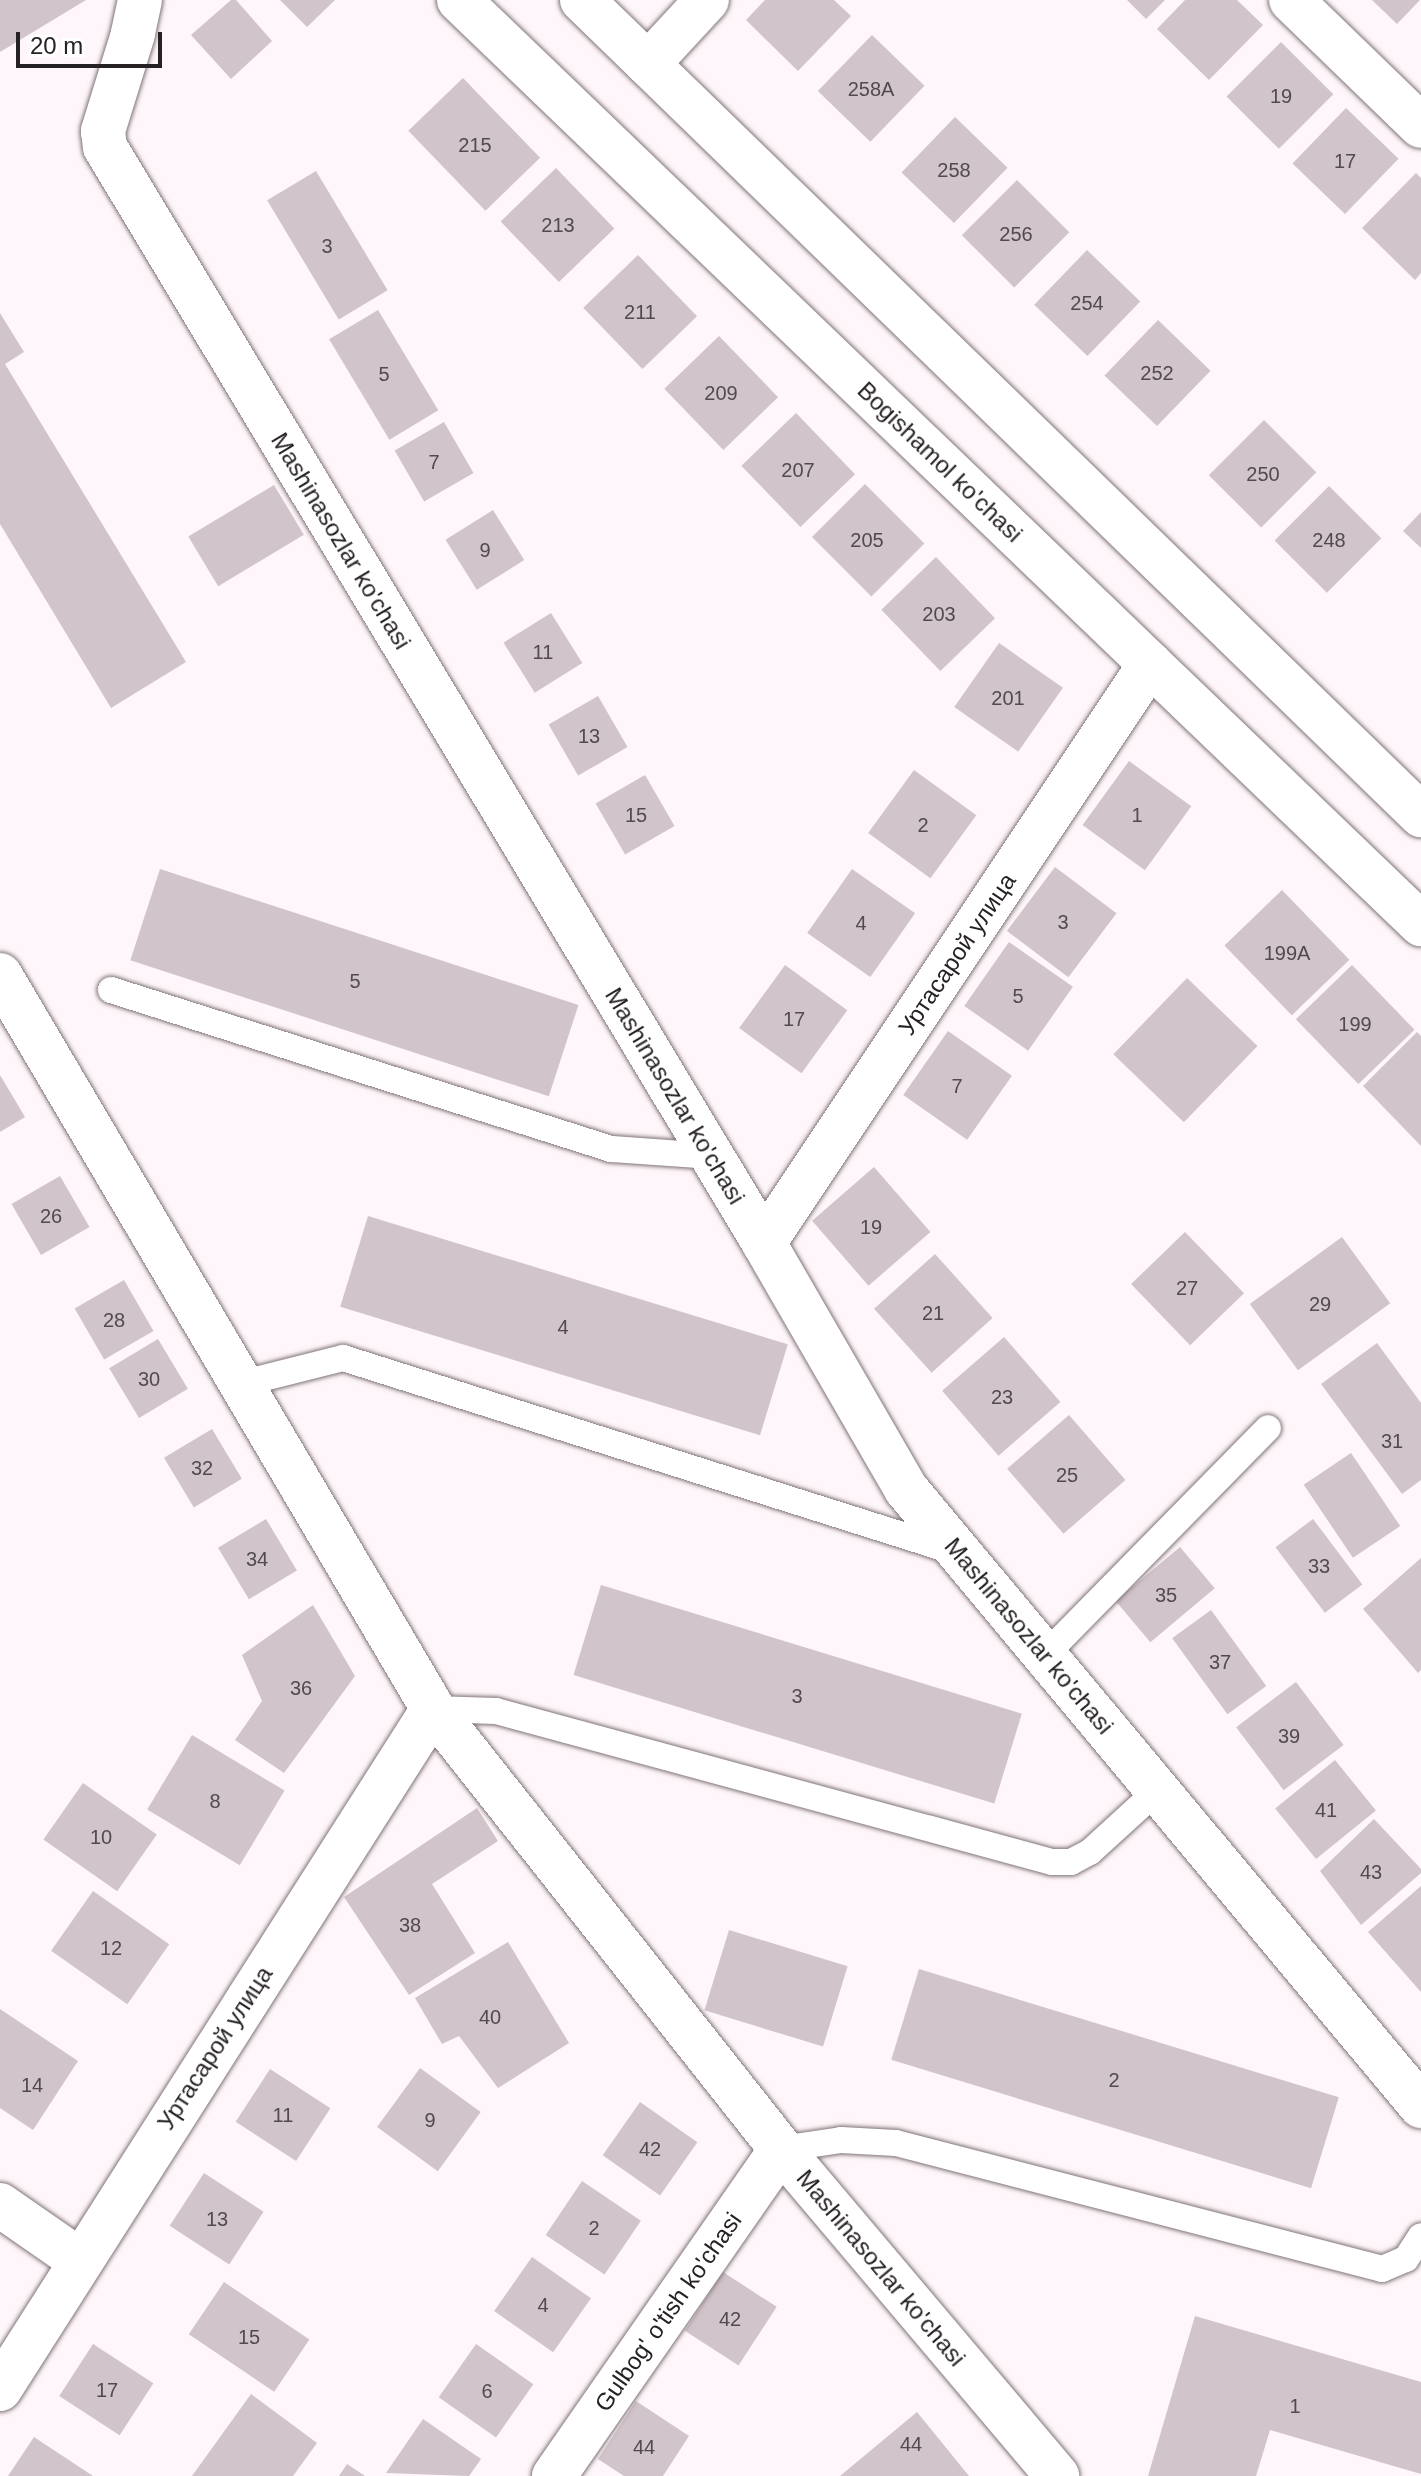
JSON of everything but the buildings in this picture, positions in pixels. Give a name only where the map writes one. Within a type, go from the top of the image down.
[{"type":"street","name":"Mashinasozlar ko'chasi","points":[[140,0],[133,34],[103,131],[105,147],[764,1243],[906,1489],[1421,2106]]},
{"type":"street","name":"Bogishamol ko'chasi","points":[[459,0],[1421,924]]},
{"type":"street","points":[[582,0],[1421,815]]},
{"type":"street","points":[[648,64],[707,0]]},
{"type":"street","points":[[1291,0],[1421,126]]},
{"type":"street","name":"Уртасарой улица","points":[[764,1243],[1150,664]]},
{"type":"street","name":"Mashinasozlar ko'chasi","points":[[6,999],[433,1709],[781,2149],[1057,2476]]},
{"type":"street","name":"Уртасарой улица","points":[[0,2389],[79,2260],[433,1709]]},
{"type":"street","name":"Gulbog' o'tish ko'chasi","points":[[554,2476],[781,2149]]},
{"type":"street","points":[[0,2205],[79,2260]]},
{"type":"lane","points":[[111,990],[611,1149],[711,1156]]},
{"type":"lane","points":[[240,1384],[343,1358],[960,1554]]},
{"type":"lane","points":[[1045,1655],[1268,1428]]},
{"type":"lane","points":[[433,1709],[496,1711],[1052,1862],[1071,1862],[1090,1852],[1158,1790]]},
{"type":"lane","points":[[781,2149],[841,2140],[896,2143],[1382,2269],[1406,2259],[1421,2236]]}]
